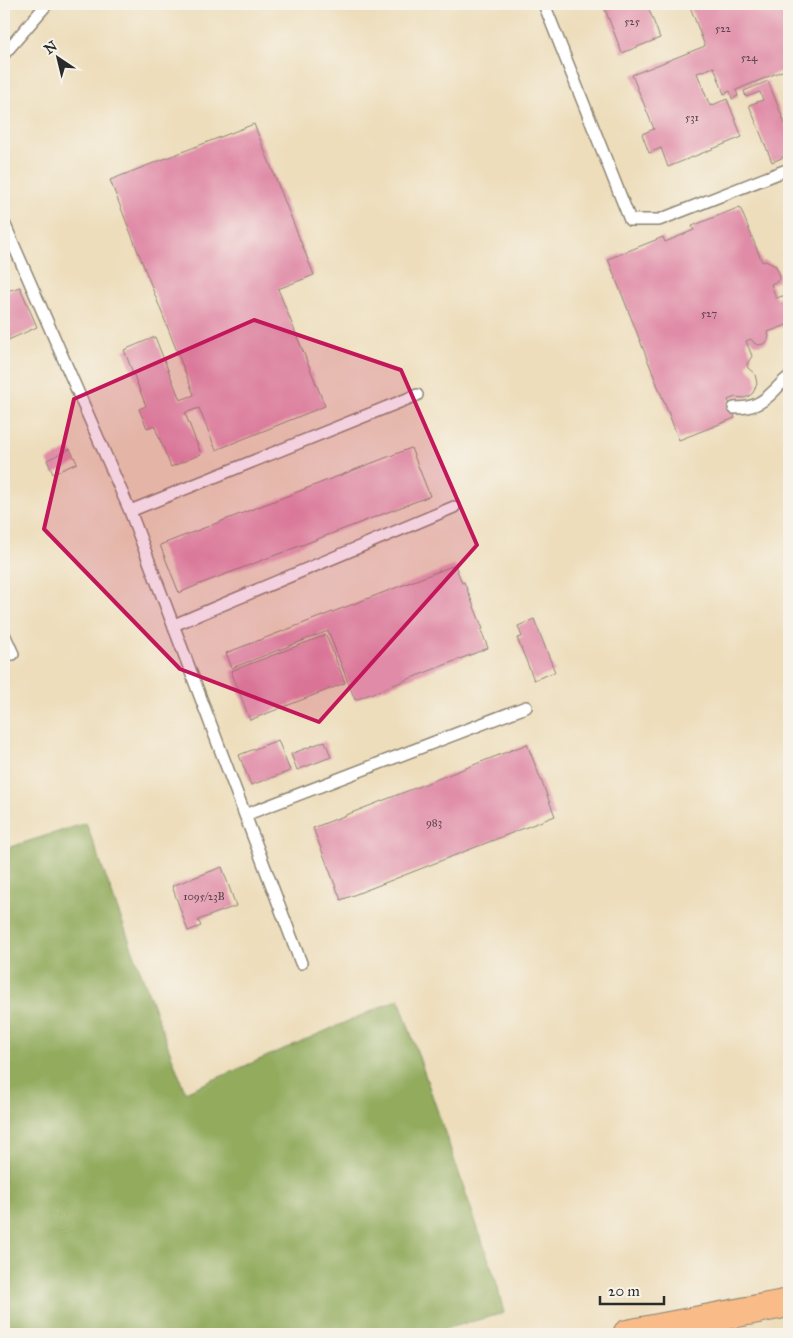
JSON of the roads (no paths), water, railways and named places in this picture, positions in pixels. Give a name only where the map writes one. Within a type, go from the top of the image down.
[{"type":"highway","points":[[627,1334],[789,1303]]},
{"type":"lane","points":[[4,54],[47,4]]},
{"type":"lane","points":[[544,4],[630,220],[659,220],[789,169]]},
{"type":"lane","points":[[4,223],[130,512],[301,963]]},
{"type":"lane","points":[[734,408],[748,408],[758,404],[789,377]]},
{"type":"lane","points":[[130,512],[418,395]]},
{"type":"lane","points":[[174,625],[454,507]]},
{"type":"lane","points":[[4,634],[13,654]]},
{"type":"lane","points":[[246,815],[526,707]]}]
